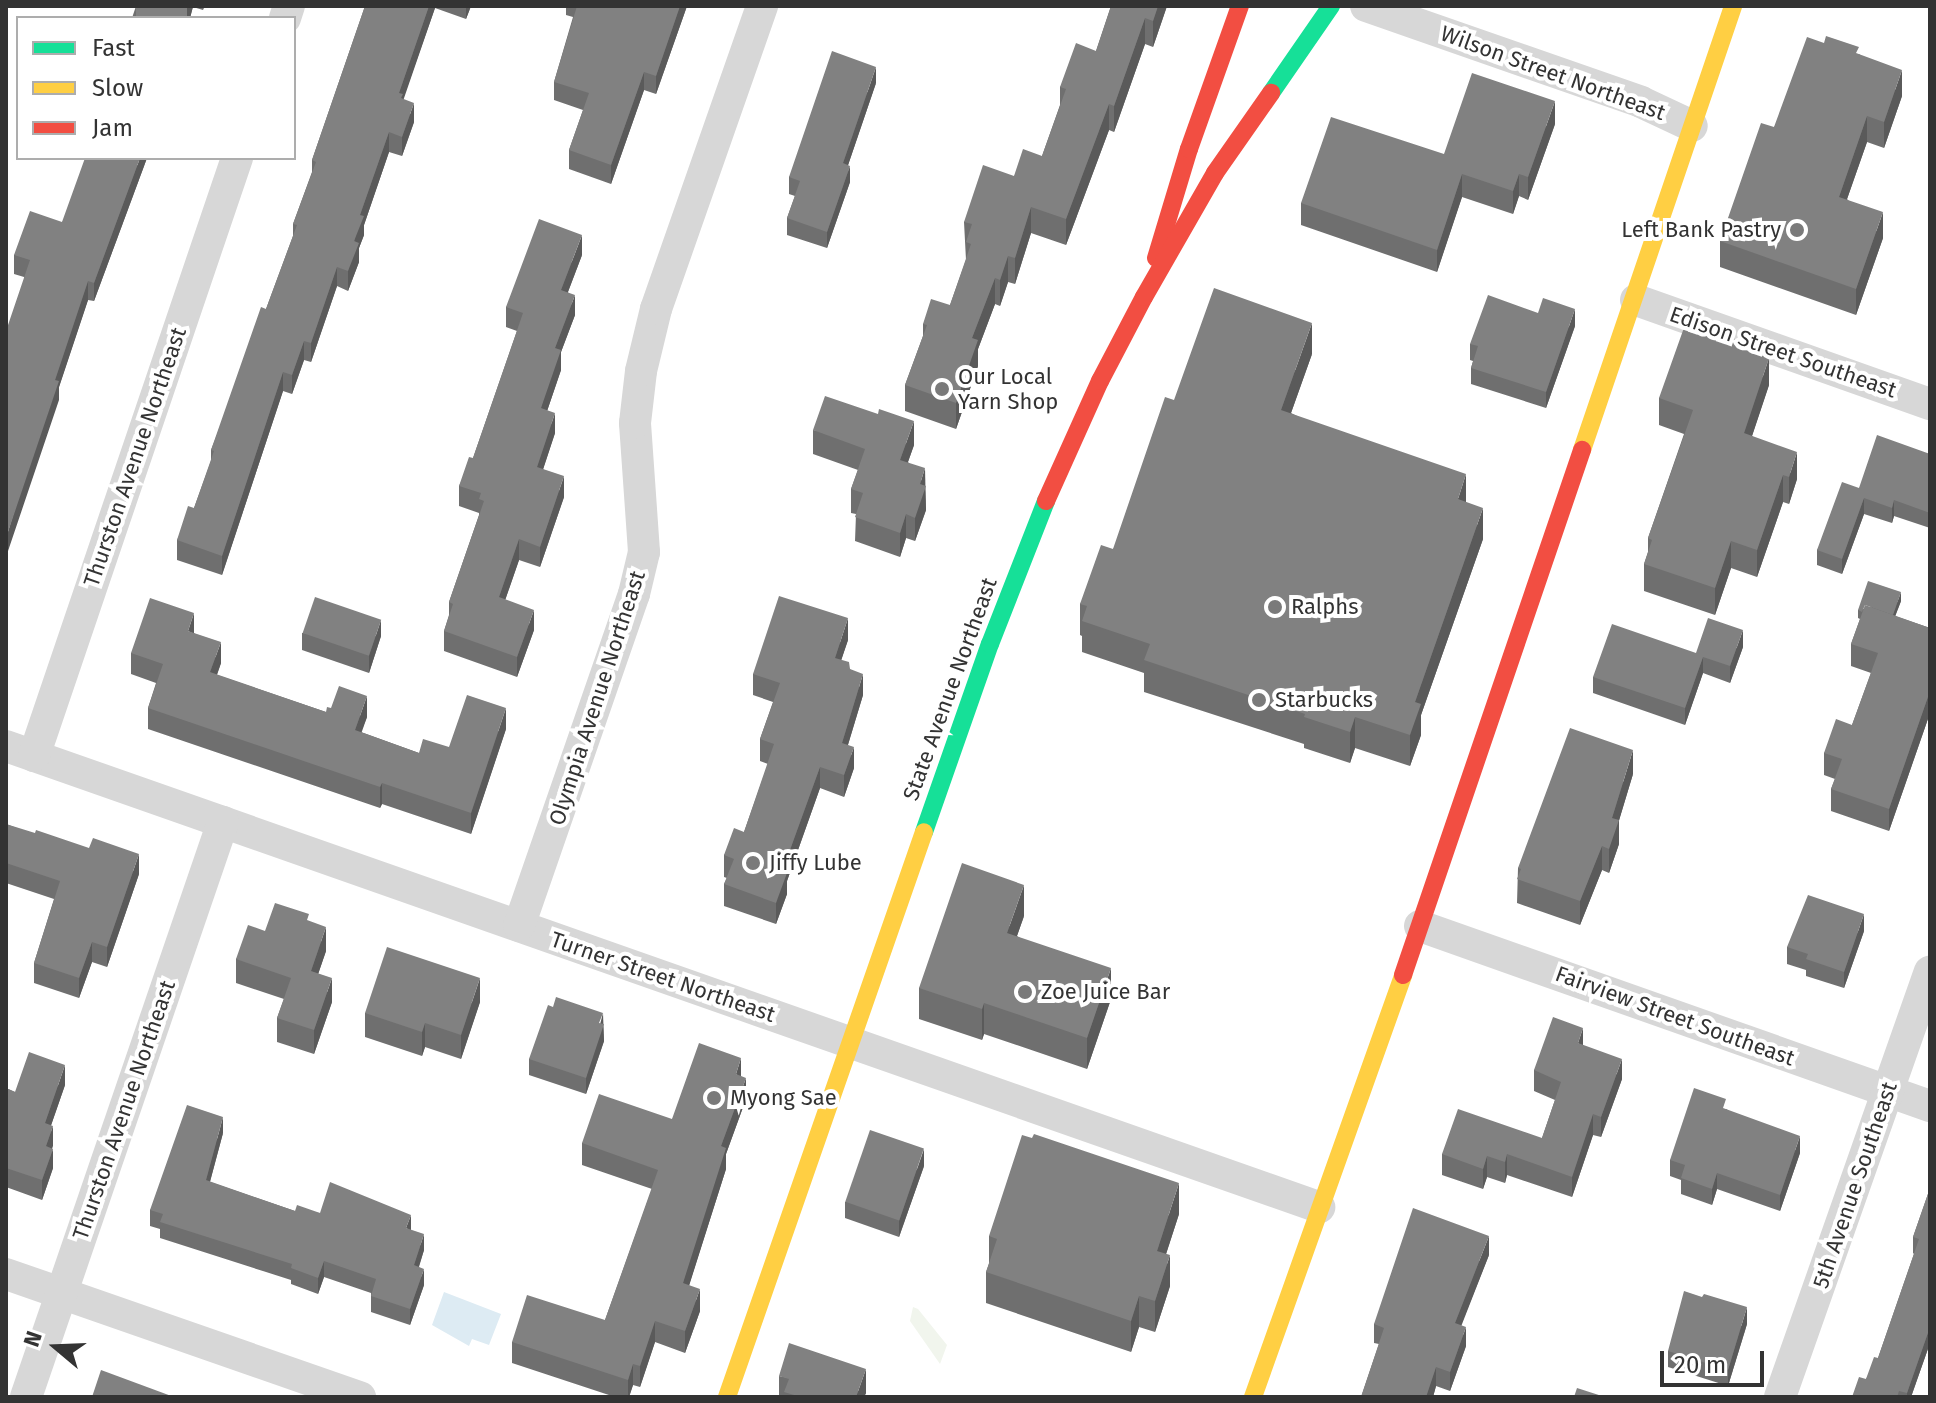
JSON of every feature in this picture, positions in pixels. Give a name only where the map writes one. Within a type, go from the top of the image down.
[{"type":"main road","name":"State Avenue Northeast","points":[[727,1397],[1031,537],[1100,381],[1144,297],[1189,149],[1240,6]]},
{"type":"main road","points":[[1144,297],[1215,173],[1331,6]]},
{"type":"main road","points":[[1253,1397],[1420,926],[1636,300],[1733,6]]},
{"type":"street","name":"Olympia Avenue Northeast","points":[[519,926],[634,594],[644,552],[635,423],[641,371],[656,309],[762,6]]},
{"type":"street","name":"Wilson Street Northeast","points":[[1366,6],[1641,102],[1692,126]]},
{"type":"street","name":"Thurston Avenue Northeast","points":[[20,751],[236,160]]},
{"type":"street","name":"Edison Street Southeast","points":[[1636,300],[1930,404]]},
{"type":"street","name":"Turner Street Northeast","points":[[20,751],[1319,1207]]},
{"type":"street","name":"Thurston Avenue Northeast","points":[[26,1397],[223,822]]},
{"type":"street","name":"Fairview Street Southeast","points":[[1420,926],[1930,1106]]},
{"type":"street","name":"5th Avenue Southeast","points":[[1780,1397],[1930,972]]},
{"type":"street","points":[[6,1274],[360,1397]]},
{"type":"shaded area","points":[[444,1292],[501,1314],[489,1345],[472,1339],[469,1346],[432,1325]]},
{"type":"shaded area","points":[[913,1307],[947,1345],[940,1364],[910,1321]]},
{"type":"building","points":[[136,6],[187,6],[187,16],[136,16]]},
{"type":"building","points":[[365,6],[429,6],[399,93],[403,94],[401,98],[414,103],[402,137],[389,132],[360,215],[364,216],[354,241],[359,243],[348,271],[337,267],[311,343],[304,341],[292,375],[283,372],[222,556],[177,540],[188,506],[194,508],[261,307],[266,309],[297,225],[293,224],[316,162],[312,160]]},
{"type":"building","points":[[577,6],[680,6],[656,76],[644,72],[611,165],[569,150],[589,93],[554,82]]},
{"type":"building","points":[[1111,6],[1158,6],[1153,21],[1145,18],[1114,106],[1109,104],[1066,219],[1031,207],[1015,258],[1008,256],[1000,280],[995,278],[972,338],[978,340],[956,403],[905,385],[927,325],[923,324],[931,299],[950,305],[971,244],[966,242],[972,224],[964,222],[983,165],[1014,176],[1023,149],[1042,156],[1066,89],[1060,87],[1076,43],[1096,51]]},
{"type":"building","points":[[1826,36],[1859,47],[1856,53],[1902,70],[1884,122],[1867,116],[1839,197],[1883,212],[1856,289],[1720,241],[1761,123],[1774,127],[1807,37],[1824,43]]},
{"type":"building","points":[[832,51],[876,67],[843,163],[850,166],[827,232],[787,218],[800,181],[789,177]]},
{"type":"building","points":[[1472,73],[1555,101],[1528,177],[1519,174],[1513,191],[1462,174],[1437,250],[1301,203],[1331,117],[1444,154]]},
{"type":"building","points":[[84,160],[139,160],[94,283],[88,281],[55,380],[59,381],[6,538],[6,331],[30,260],[14,255],[30,211],[62,222]]},
{"type":"building","points":[[539,219],[582,235],[561,290],[575,295],[555,348],[561,350],[541,408],[555,413],[537,467],[564,476],[540,547],[519,539],[499,597],[534,610],[517,657],[444,631],[453,604],[449,602],[484,501],[479,499],[481,493],[459,486],[469,457],[473,458],[523,313],[506,307]]},
{"type":"building","name":"Ralphs","points":[[1214,288],[1312,323],[1281,410],[1466,474],[1458,499],[1483,508],[1415,702],[1421,704],[1410,735],[1355,717],[1350,732],[1304,717],[1305,714],[1144,660],[1150,644],[1082,621],[1087,606],[1080,604],[1101,545],[1113,549],[1165,397],[1174,400]]},
{"type":"building","points":[[1488,295],[1538,313],[1543,298],[1575,309],[1546,392],[1471,368],[1478,346],[1470,344]]},
{"type":"building","points":[[1686,322],[1741,341],[1739,348],[1769,358],[1744,433],[1797,452],[1789,477],[1783,475],[1757,550],[1731,541],[1715,588],[1644,564],[1652,540],[1648,538],[1693,410],[1659,398]]},
{"type":"building","points":[[825,396],[878,414],[879,409],[914,421],[900,460],[925,468],[920,484],[926,486],[915,518],[906,514],[900,533],[855,517],[863,493],[851,489],[865,449],[813,430]]},
{"type":"building","points":[[1877,435],[1930,454],[1930,513],[1894,500],[1892,508],[1864,498],[1842,559],[1817,550],[1842,482],[1859,488]]},
{"type":"building","points":[[1868,581],[1901,592],[1893,615],[1865,605],[1862,612],[1858,610]]},
{"type":"building","points":[[779,596],[848,618],[835,658],[849,662],[850,669],[863,674],[842,743],[854,747],[844,775],[820,767],[782,872],[787,873],[776,903],[724,884],[734,859],[724,855],[734,828],[744,832],[774,744],[760,739],[780,683],[753,674]]},
{"type":"building","points":[[315,597],[381,620],[369,656],[303,633]]},
{"type":"building","points":[[150,598],[194,613],[188,631],[221,642],[210,672],[326,712],[327,707],[331,708],[339,686],[367,696],[355,730],[419,753],[423,739],[449,747],[467,695],[506,708],[471,813],[382,783],[380,787],[148,708],[163,664],[131,653]]},
{"type":"building","points":[[1865,605],[1930,628],[1930,691],[1889,809],[1831,789],[1842,759],[1824,753],[1836,719],[1852,725],[1878,653],[1851,644]]},
{"type":"building","points":[[1708,618],[1743,630],[1730,666],[1703,657],[1685,708],[1593,677],[1612,624],[1696,653]]},
{"type":"building","points":[[1570,728],[1633,750],[1612,818],[1619,820],[1609,849],[1602,846],[1580,901],[1517,879],[1521,869],[1518,868]]},
{"type":"building","points":[[6,824],[35,833],[36,830],[89,848],[93,838],[139,854],[107,947],[92,942],[79,978],[34,963],[60,881],[6,863]]},
{"type":"building","points":[[962,863],[1024,885],[1007,933],[1111,968],[1087,1038],[984,1003],[982,1009],[919,988]]},
{"type":"building","points":[[1808,895],[1864,914],[1844,972],[1806,959],[1808,954],[1787,947]]},
{"type":"building","points":[[275,903],[309,914],[307,920],[326,927],[311,971],[332,978],[314,1030],[277,1018],[291,978],[236,959],[248,925],[265,931]]},
{"type":"building","points":[[387,947],[480,978],[461,1035],[425,1023],[422,1032],[365,1013]]},
{"type":"building","points":[[556,997],[603,1013],[599,1023],[604,1024],[586,1078],[529,1059],[548,1005],[553,1007]]},
{"type":"building","points":[[1553,1017],[1583,1028],[1578,1043],[1622,1059],[1601,1117],[1593,1114],[1572,1177],[1507,1154],[1505,1162],[1487,1156],[1483,1169],[1442,1154],[1458,1109],[1542,1138],[1561,1082],[1534,1070]]},
{"type":"building","points":[[699,1043],[741,1058],[736,1074],[746,1078],[721,1146],[726,1148],[683,1283],[700,1289],[685,1331],[655,1321],[640,1366],[633,1364],[628,1380],[512,1342],[527,1295],[605,1320],[658,1170],[582,1143],[599,1094],[672,1119]]},
{"type":"building","points":[[29,1052],[65,1065],[45,1123],[53,1126],[46,1146],[53,1149],[42,1180],[6,1168],[6,1088],[15,1092]]},
{"type":"building","points":[[1694,1088],[1726,1099],[1723,1108],[1800,1136],[1780,1195],[1717,1173],[1712,1189],[1681,1178],[1685,1165],[1670,1160]]},
{"type":"building","points":[[187,1105],[223,1117],[206,1180],[295,1211],[297,1205],[320,1213],[330,1182],[411,1215],[406,1228],[424,1234],[414,1265],[424,1269],[410,1309],[371,1296],[376,1279],[324,1261],[318,1278],[291,1268],[292,1264],[160,1222],[163,1214],[150,1210]]},
{"type":"building","points":[[870,1130],[924,1149],[899,1220],[845,1202]]},
{"type":"building","points":[[1034,1134],[1179,1183],[1157,1251],[1170,1255],[1155,1301],[1139,1296],[1131,1321],[986,1272],[997,1239],[989,1236],[1022,1135],[1032,1138]]},
{"type":"building","points":[[1930,1188],[1930,1327],[1907,1393],[1899,1391],[1897,1397],[1852,1397],[1859,1377],[1866,1379],[1874,1357],[1878,1358],[1919,1239],[1913,1237]]},
{"type":"building","points":[[1413,1208],[1489,1236],[1455,1323],[1466,1327],[1450,1372],[1436,1367],[1426,1397],[1361,1397],[1384,1328],[1374,1324]]},
{"type":"building","points":[[1684,1291],[1747,1307],[1728,1370],[1668,1351]]},
{"type":"building","points":[[789,1343],[866,1369],[856,1397],[793,1397],[784,1392],[789,1379],[779,1376]]},
{"type":"building","points":[[101,1370],[174,1397],[92,1397]]},
{"type":"building","points":[[1577,1388],[1605,1397],[1574,1397]]},
{"type":"traffic: fast","points":[[1271,93],[1331,6]]},
{"type":"traffic: fast","points":[[924,832],[990,644],[1046,501]]},
{"type":"traffic: slow","points":[[1582,450],[1733,6]]},
{"type":"traffic: slow","points":[[727,1397],[924,832]]},
{"type":"traffic: slow","points":[[1253,1397],[1403,975]]},
{"type":"traffic: jam","points":[[1156,258],[1189,149],[1240,6]]},
{"type":"traffic: jam","points":[[1046,501],[1100,381],[1144,297],[1215,173],[1271,93]]},
{"type":"traffic: jam","points":[[1403,975],[1582,450]]},
{"type":"place","name":"Left Bank Pastry","points":[[1797,230]]},
{"type":"place","name":"Our Local Yarn Shop","points":[[942,389]]},
{"type":"place","name":"Ralphs","points":[[1275,607]]},
{"type":"place","name":"Starbucks","points":[[1259,700]]},
{"type":"place","name":"Jiffy Lube","points":[[753,863]]},
{"type":"place","name":"Zoe Juice Bar","points":[[1025,992]]},
{"type":"place","name":"Myong Sae","points":[[714,1098]]}]
